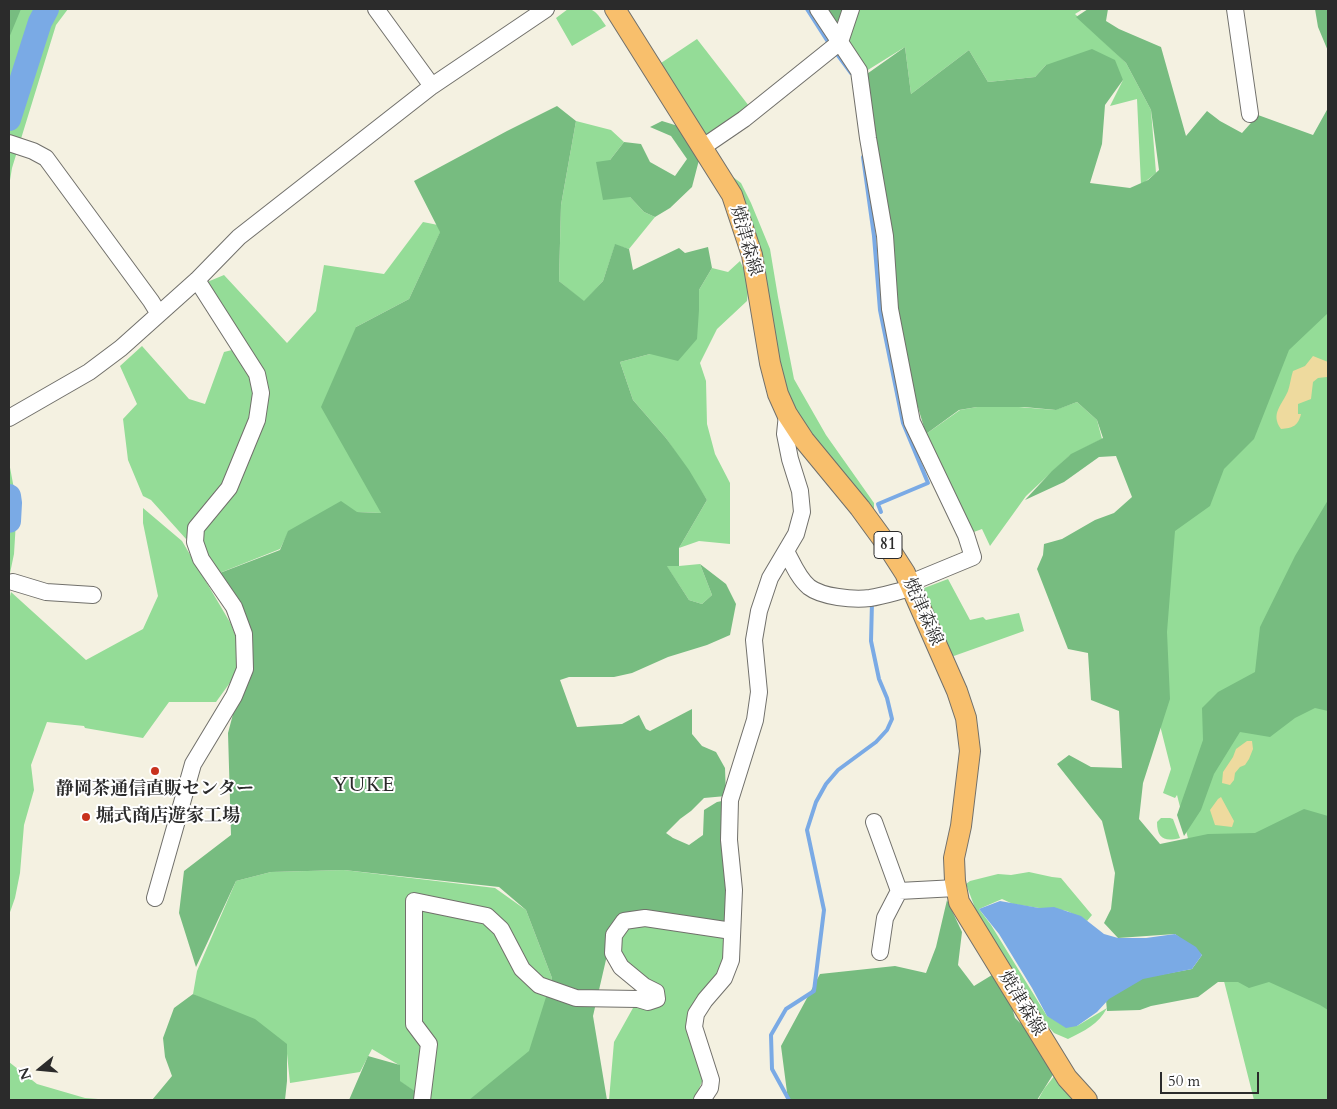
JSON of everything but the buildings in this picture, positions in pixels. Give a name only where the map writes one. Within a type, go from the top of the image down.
[{"type":"main road","name":"焼津森線","points":[[615,9],[732,196],[752,255],[770,363],[778,394],[787,414],[804,440],[888,545],[906,573],[957,691],[966,718],[970,751],[961,826],[954,858],[959,902],[1067,1078],[1087,1100]]},
{"type":"street","points":[[376,9],[432,86]]},
{"type":"street","points":[[9,418],[89,372],[121,348],[197,280],[239,238],[432,86],[546,9]]},
{"type":"street","points":[[786,551],[801,578],[809,587],[820,593],[841,597],[870,598],[911,586],[973,557],[966,535],[912,422],[890,309],[885,236],[859,72],[833,47],[818,9]]},
{"type":"street","points":[[702,147],[744,119],[833,47],[851,9]]},
{"type":"street","points":[[1236,9],[1250,114]]},
{"type":"street","points":[[9,143],[33,151],[46,158],[159,314]]},
{"type":"street","points":[[155,898],[193,764],[234,696],[245,669],[244,634],[234,608],[201,559],[195,542],[195,535],[196,528],[229,488],[257,420],[261,393],[257,374],[197,280]]},
{"type":"street","points":[[702,1100],[710,1088],[711,1080],[694,1027],[696,1014],[724,978],[731,960],[734,890],[729,840],[730,800],[755,720],[759,692],[754,640],[759,611],[770,578],[796,534],[802,512],[800,491],[790,460],[785,434],[787,414]]},
{"type":"street","points":[[13,582],[46,592],[93,595]]},
{"type":"street","points":[[874,822],[899,891],[885,918],[880,952]]},
{"type":"street","points":[[899,891],[956,888]]},
{"type":"street","points":[[422,1100],[429,1044],[414,1024],[414,901],[487,916],[501,929],[522,969],[539,985],[576,998],[638,999],[648,1002],[657,999],[656,992],[644,986],[621,967],[613,953],[614,935],[624,921],[645,918],[732,931]]},
{"type":"green space","points":[[9,9],[21,9],[9,38]]},
{"type":"green space","points":[[21,9],[68,9],[56,25],[12,168],[9,186],[9,30],[12,20]]},
{"type":"green space","points":[[568,9],[594,11],[606,26],[572,46],[556,18]]},
{"type":"green space","points":[[823,9],[845,9],[841,18],[834,25]]},
{"type":"green space","points":[[854,9],[1083,9],[1075,14],[1126,63],[1151,110],[1156,173],[1141,185],[1137,99],[1110,106],[1123,80],[1046,65],[1035,77],[988,82],[969,50],[911,94],[905,47],[863,73],[846,42]]},
{"type":"green space","points":[[1088,9],[1108,9],[1106,21],[1119,29],[1161,47],[1186,136],[1207,111],[1220,121],[1242,133],[1258,115],[1313,135],[1328,108],[1328,313],[1289,350],[1254,439],[1224,469],[1210,506],[1175,531],[1167,632],[1170,699],[1143,783],[1139,819],[1160,844],[1208,834],[1255,833],[1304,809],[1328,816],[1328,1010],[1269,982],[1249,988],[1238,982],[1218,982],[1198,997],[1140,1010],[1107,1011],[1106,1000],[1137,979],[1192,969],[1202,955],[1175,934],[1118,938],[1104,923],[1111,909],[1115,873],[1102,821],[1057,764],[1069,755],[1091,767],[1122,768],[1119,711],[1091,700],[1088,653],[1068,649],[1037,569],[1043,555],[1044,544],[1062,539],[1095,520],[1114,513],[1132,497],[1116,456],[1099,457],[1064,482],[1025,500],[1071,454],[1103,438],[1097,420],[1077,402],[1056,410],[1024,407],[977,407],[959,410],[926,434],[908,374],[897,311],[864,76],[905,47],[911,94],[969,50],[988,82],[1035,77],[1046,65],[1092,49],[1115,60],[1123,80],[1105,105],[1102,144],[1090,183],[1130,188],[1148,180],[1159,170],[1151,110],[1126,63],[1076,17]]},
{"type":"green space","points":[[1315,9],[1328,9],[1328,51],[1318,27]]},
{"type":"green space","points":[[697,39],[749,106],[706,140],[658,65]]},
{"type":"green space","points":[[557,106],[576,121],[561,205],[559,281],[584,301],[603,281],[615,244],[629,249],[633,270],[679,248],[685,253],[708,247],[712,268],[699,290],[697,339],[678,361],[650,354],[620,362],[633,400],[666,438],[689,470],[707,500],[679,548],[679,566],[667,566],[689,600],[702,604],[712,595],[700,564],[726,584],[736,604],[730,635],[707,645],[668,657],[632,673],[614,677],[569,677],[560,680],[577,727],[622,724],[639,715],[646,729],[650,731],[692,709],[692,734],[702,746],[716,752],[725,768],[726,796],[704,798],[666,833],[689,845],[703,835],[704,810],[717,802],[732,799],[732,912],[724,926],[614,925],[593,1016],[607,1100],[469,1100],[529,1051],[552,978],[526,910],[499,887],[344,870],[271,872],[236,881],[196,967],[179,913],[184,871],[231,835],[228,733],[245,669],[244,634],[212,576],[280,550],[288,531],[341,501],[357,512],[381,513],[321,407],[356,327],[409,299],[440,232],[414,181]]},
{"type":"green space","points":[[576,121],[611,130],[624,142],[610,160],[630,197],[644,212],[655,217],[629,249],[615,245],[603,281],[584,302],[559,281],[561,205]]},
{"type":"green space","points":[[662,121],[678,126],[699,160],[692,187],[670,208],[655,217],[644,212],[630,197],[603,200],[596,162],[610,160],[624,142],[641,144],[650,162],[675,176],[687,159],[671,136],[650,127]]},
{"type":"green space","points":[[729,174],[741,183],[770,249],[794,379],[826,435],[874,503],[874,517],[805,431],[786,393]]},
{"type":"green space","points":[[423,222],[443,226],[409,299],[356,327],[381,513],[357,512],[289,531],[280,549],[212,576],[195,542],[200,521],[186,539],[151,500],[143,496],[128,460],[123,419],[137,404],[120,366],[142,346],[189,399],[205,404],[224,352],[240,348],[200,285],[224,275],[287,343],[316,311],[324,265],[384,274]],"holes":[[[252,384],[261,393],[254,424]]]},
{"type":"green space","points":[[1328,243],[1328,1100],[1254,1100],[1177,795],[1175,798],[1163,793],[1171,769],[1146,670],[1195,417]]},
{"type":"green space","points":[[740,261],[749,281],[747,301],[717,329],[700,363],[706,381],[707,424],[715,454],[730,483],[730,544],[699,541],[679,548],[707,500],[666,438],[633,400],[620,362],[650,354],[699,290],[712,268],[728,272]]},
{"type":"green space","points":[[1077,402],[1097,420],[1102,439],[1069,456],[1026,496],[990,546],[982,529],[971,533],[926,434],[960,410],[977,407],[1019,407],[1055,410]]},
{"type":"green space","points":[[9,462],[17,505],[14,554],[9,578]]},
{"type":"green space","points":[[1328,500],[1328,711],[1315,708],[1295,718],[1270,737],[1240,732],[1214,774],[1201,810],[1184,836],[1177,815],[1203,740],[1202,708],[1218,692],[1255,672],[1260,627],[1295,556]]},
{"type":"green space","points":[[143,508],[182,541],[231,624],[245,662],[216,702],[169,702],[143,738],[85,728],[84,726],[47,722],[31,765],[34,790],[24,825],[20,873],[9,915],[9,601],[11,592],[86,660],[143,629],[158,596],[143,523]]},
{"type":"green space","points":[[700,564],[712,595],[702,604],[689,600],[666,565]]},
{"type":"green space","points":[[948,579],[970,620],[983,617],[986,620],[1019,613],[1024,631],[951,657],[919,590]]},
{"type":"green space","points":[[1161,818],[1173,819],[1180,838],[1170,840],[1160,836],[1157,822]]},
{"type":"green space","points":[[344,870],[495,888],[526,910],[552,978],[532,1051],[470,1100],[428,1100],[399,1081],[399,1065],[372,1049],[360,1072],[290,1083],[286,1044],[193,994],[197,971],[236,881],[271,872]]},
{"type":"green space","points":[[1029,872],[1061,878],[1092,915],[1087,921],[1067,911],[1013,904],[1002,899],[979,909],[991,925],[1047,1016],[1077,1026],[1107,1008],[1095,1023],[1068,1039],[1054,1033],[1038,1015],[981,924],[966,884],[970,881],[998,874],[1011,875]]},
{"type":"green space","points":[[947,900],[962,932],[958,965],[974,986],[992,975],[1010,1000],[1015,1018],[1033,1035],[1054,1073],[1037,1100],[788,1100],[781,1046],[820,974],[895,966],[926,973],[936,947]]},
{"type":"green space","points":[[624,921],[730,933],[721,973],[694,1027],[708,1068],[694,1100],[609,1100],[614,1042],[638,999],[656,999],[621,967],[614,935]]},
{"type":"green space","points":[[193,994],[255,1019],[287,1044],[285,1100],[152,1100],[172,1076],[165,1057],[163,1038],[174,1008]]},
{"type":"green space","points":[[368,1056],[400,1065],[400,1081],[428,1100],[349,1100]]},
{"type":"green space","points":[[9,1062],[37,1084],[85,1098],[111,1100],[9,1100]]},
{"type":"green space","points":[[1059,1070],[1089,1100],[1038,1100]]},
{"type":"sand","points":[[1313,356],[1328,362],[1327,377],[1318,378],[1313,382],[1311,399],[1298,404],[1298,414],[1301,414],[1297,424],[1281,429],[1278,424],[1277,414],[1288,391],[1293,371],[1305,366]]},
{"type":"sand","points":[[1247,741],[1252,741],[1253,749],[1249,759],[1235,773],[1234,780],[1230,785],[1222,783],[1223,772],[1236,749]]},
{"type":"sand","points":[[1221,797],[1234,821],[1232,827],[1215,825],[1210,810]]},
{"type":"water","points":[[1000,901],[1039,908],[1054,907],[1081,916],[1104,934],[1118,938],[1146,938],[1175,934],[1196,947],[1202,955],[1192,969],[1143,979],[1109,999],[1097,1012],[1077,1026],[1066,1028],[1047,1016],[999,934],[979,909]]},
{"type":"waterway","points":[[9,119],[40,22],[47,9]]},
{"type":"waterway","points":[[807,9],[830,45]]},
{"type":"waterway","points":[[834,50],[851,73]]},
{"type":"waterway","points":[[863,157],[874,236],[880,310],[903,423],[928,483],[878,504],[881,512]]},
{"type":"waterway","points":[[9,496],[9,521]]},
{"type":"waterway","points":[[789,1100],[772,1069],[771,1035],[786,1009],[814,991],[824,910],[807,830],[816,802],[826,784],[838,770],[876,742],[887,730],[892,719],[887,698],[879,679],[871,641],[872,602]]},
{"type":"place","name":"静岡茶通信直販センター","points":[[155,771]]},
{"type":"place","name":"堀式商店遊家工場","points":[[86,817]]},
{"type":"district","name":"YUKE","points":[[364,786]]}]
